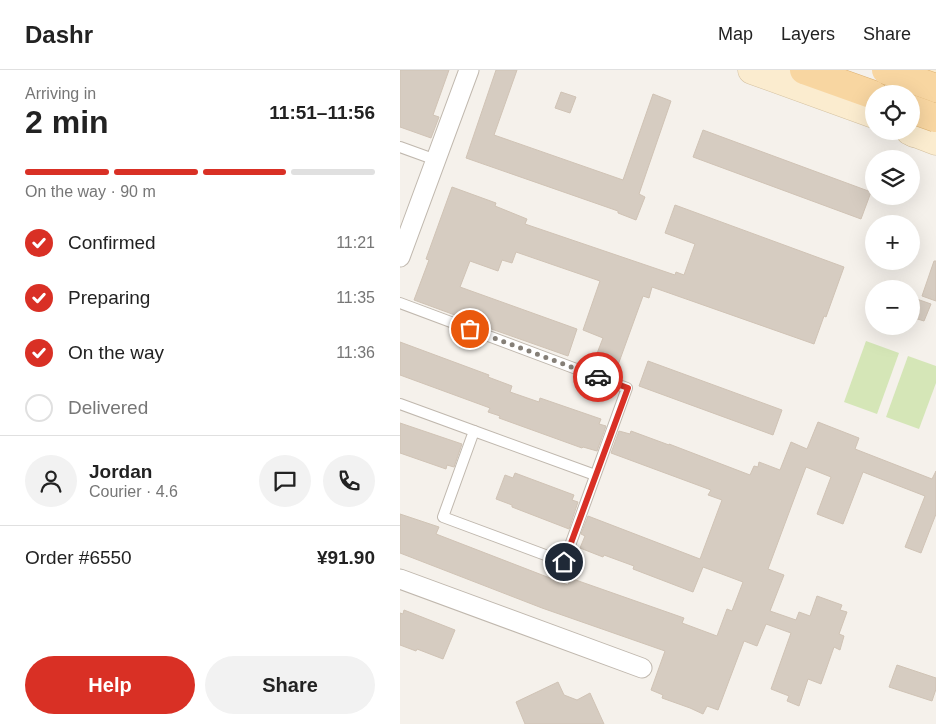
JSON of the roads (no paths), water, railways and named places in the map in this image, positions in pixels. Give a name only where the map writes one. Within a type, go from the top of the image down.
[{"type":"main road","points":[[752,70],[865,111]]},
{"type":"main road","points":[[804,70],[865,92]]},
{"type":"main road","points":[[886,70],[936,88]]},
{"type":"main road","points":[[924,127],[936,70]]},
{"type":"street","points":[[400,257],[469,70]]},
{"type":"street","points":[[400,579],[642,668]]},
{"type":"lane","points":[[400,147],[436,160]]},
{"type":"lane","points":[[400,303],[628,388],[564,562],[443,517],[474,431]]},
{"type":"lane","points":[[400,404],[596,476]]}]
